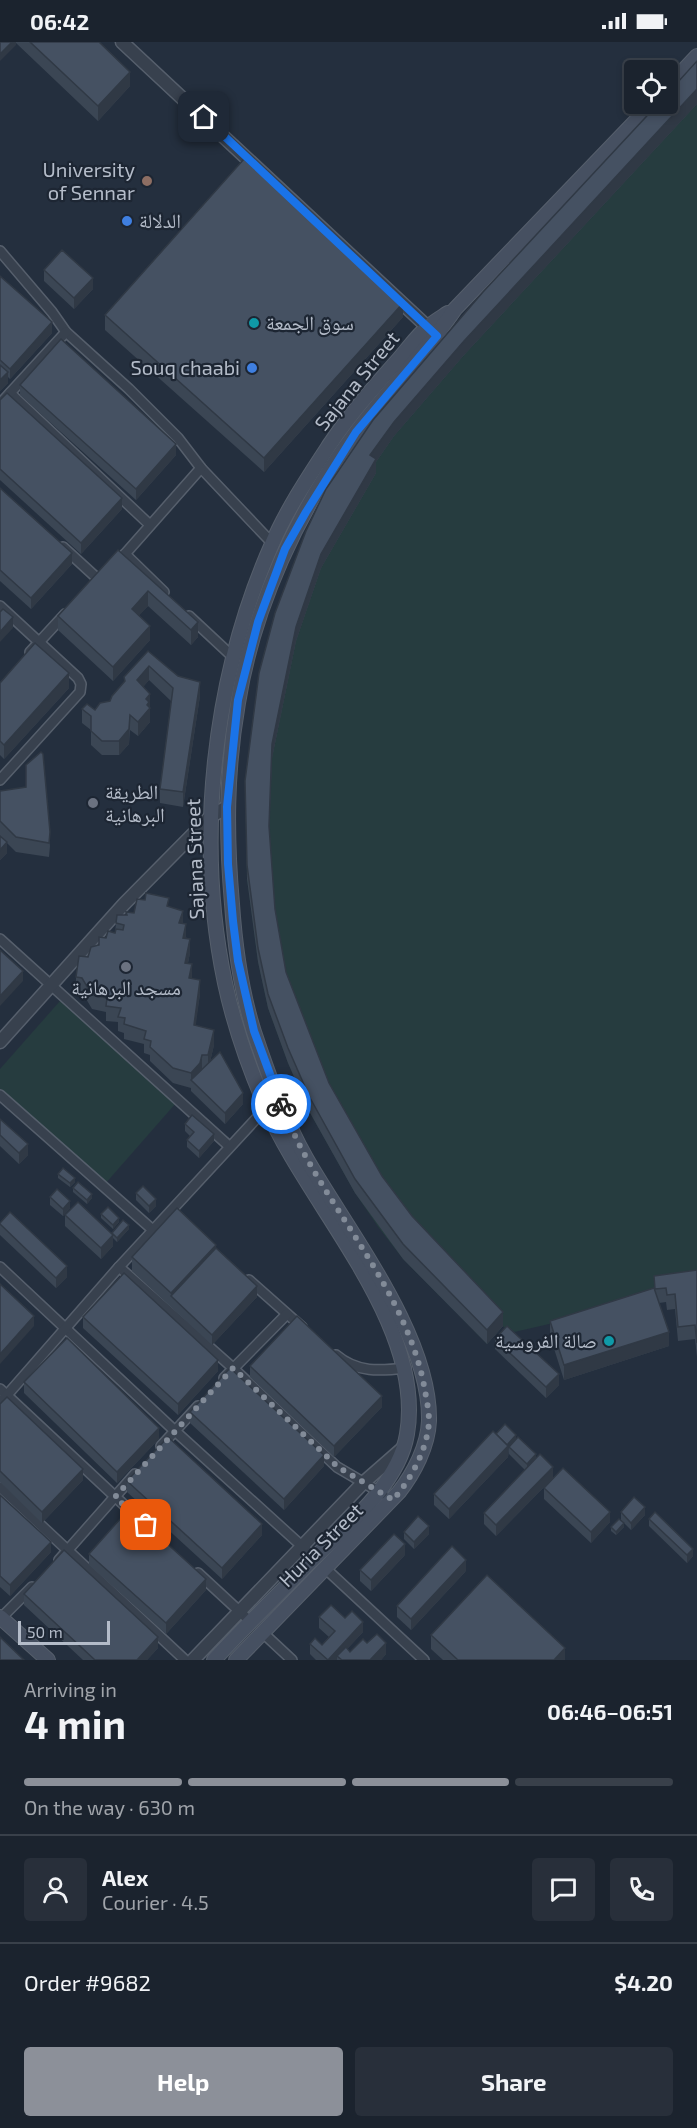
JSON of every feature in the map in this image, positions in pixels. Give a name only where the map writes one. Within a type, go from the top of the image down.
[{"type":"main road","points":[[678,76],[697,56]]},
{"type":"main road","name":"Sajana Street","points":[[301,1162],[266,1108],[232,1011],[216,921],[210,816],[216,754],[233,657],[244,618],[272,543],[304,485],[344,424],[642,114]]},
{"type":"main road","name":"Sajana Street","points":[[301,1162],[293,1133],[254,1031],[238,961],[228,864],[227,807],[238,700],[258,622],[285,549],[316,493],[356,432],[432,331]]},
{"type":"main road","name":"Huria Street","points":[[214,1660],[379,1491],[393,1472],[407,1438],[410,1401],[406,1368],[382,1309],[301,1162]]},
{"type":"main road","name":"Huria Street","points":[[236,1660],[393,1500],[418,1461],[429,1423],[423,1374],[408,1335],[380,1279],[301,1162]]},
{"type":"main road","points":[[0,1618],[48,1660]]},
{"type":"street","points":[[122,42],[432,331]]},
{"type":"street","points":[[0,251],[66,332],[129,389],[178,438],[201,468],[272,543]]},
{"type":"street","points":[[0,404],[66,332]]},
{"type":"street","points":[[10,393],[150,525]]},
{"type":"street","points":[[91,587],[125,554],[201,468]]},
{"type":"street","points":[[58,542],[99,580]]},
{"type":"street","points":[[125,554],[170,598]]},
{"type":"street","points":[[0,606],[78,678],[81,684],[80,692],[1,776]]},
{"type":"street","points":[[24,658],[69,610]]},
{"type":"street","points":[[186,612],[233,657]]},
{"type":"street","points":[[0,1042],[124,904],[210,816],[227,807]]},
{"type":"street","points":[[0,939],[229,1146]]},
{"type":"street","points":[[0,1095],[154,1231]]},
{"type":"street","points":[[0,1403],[4,1392],[266,1108]]},
{"type":"street","points":[[171,1211],[180,1219]]},
{"type":"street","points":[[0,1267],[315,1558]]},
{"type":"street","points":[[119,1267],[233,1368],[338,1467],[393,1500]]},
{"type":"street","points":[[242,1274],[314,1336]]},
{"type":"street","points":[[218,1383],[287,1314]]},
{"type":"street","points":[[332,1352],[360,1369],[380,1371],[406,1368]]},
{"type":"street","points":[[4,1392],[148,1527]]},
{"type":"street","points":[[153,1455],[204,1399]]},
{"type":"street","points":[[193,1660],[363,1483],[403,1448]]},
{"type":"street","points":[[52,1568],[145,1464]]},
{"type":"street","points":[[0,1487],[185,1660]]},
{"type":"street","points":[[190,1566],[251,1622]]},
{"type":"street","points":[[326,1569],[424,1660]]},
{"type":"street","points":[[0,1618],[43,1576]]},
{"type":"street","points":[[262,1632],[292,1660]]},
{"type":"green space","points":[[697,76],[697,1281],[575,1318],[510,1333],[503,1326],[487,1344],[403,1259],[379,1228],[355,1193],[309,1111],[268,1008],[258,962],[247,879],[245,796],[326,503],[664,114],[678,114],[678,98]]},
{"type":"green space","points":[[60,1001],[176,1103],[105,1184],[0,1091],[0,1069]]},
{"type":"building","points":[[0,42],[12,42],[0,54]]},
{"type":"building","points":[[30,42],[99,42],[130,72],[98,106]]},
{"type":"building","points":[[697,61],[697,89],[678,110],[678,82]]},
{"type":"building","points":[[649,114],[674,114],[464,341],[394,422],[370,455],[376,459],[321,554],[296,627],[272,744],[269,826],[275,909],[286,972],[329,1083],[382,1176],[412,1216],[503,1312],[487,1330],[403,1244],[355,1179],[309,1096],[268,994],[258,948],[247,865],[245,781],[259,673],[275,613],[306,531],[326,489],[373,420],[483,292]]},
{"type":"building","name":"سوق الجمعة","points":[[244,159],[403,303],[264,458],[105,315]]},
{"type":"building","points":[[62,250],[93,278],[74,298],[44,270]]},
{"type":"building","points":[[0,276],[52,322],[10,369],[0,360]]},
{"type":"building","points":[[61,339],[176,444],[136,489],[20,385]]},
{"type":"building","points":[[0,365],[8,372],[0,380]]},
{"type":"building","points":[[7,393],[122,498],[81,543],[0,469],[0,400]]},
{"type":"building","points":[[0,488],[72,553],[31,598],[0,570]]},
{"type":"building","points":[[118,550],[198,622],[191,630],[148,591],[132,609],[150,626],[113,667],[58,616]]},
{"type":"building","points":[[3,609],[13,617],[0,632],[0,612]]},
{"type":"building","points":[[35,643],[69,673],[4,745],[0,741],[0,683]]},
{"type":"building","points":[[148,651],[178,676],[200,682],[183,792],[160,789],[173,688],[149,666],[137,680],[150,694],[146,699],[150,708],[138,722],[130,715],[129,729],[119,741],[102,741],[91,731],[91,716],[82,709],[87,704],[95,710],[100,703],[110,701],[125,681],[124,677]]},
{"type":"building","points":[[41,752],[50,832],[49,843],[16,837],[0,821],[0,791],[26,787],[26,765]]},
{"type":"building","points":[[0,836],[7,842],[0,850]]},
{"type":"building","points":[[146,893],[169,898],[167,906],[183,911],[179,923],[186,924],[183,938],[190,939],[185,963],[192,964],[189,978],[200,980],[194,1025],[214,1030],[208,1055],[202,1055],[200,1063],[191,1073],[173,1068],[150,1047],[151,1041],[144,1039],[146,1031],[124,1024],[125,1018],[118,1017],[121,1008],[106,1006],[107,998],[92,995],[82,978],[76,977],[79,956],[88,957],[91,947],[99,945],[99,937],[106,938],[108,931],[115,933],[116,929],[123,930],[124,925],[116,923],[117,915],[127,915],[126,912],[134,913],[137,899],[145,900]]},
{"type":"building","points":[[0,950],[23,971],[0,996]]},
{"type":"building","points":[[220,1052],[243,1093],[225,1113],[191,1080]]},
{"type":"building","points":[[192,1115],[214,1134],[199,1151],[187,1140],[194,1132],[185,1124]]},
{"type":"building","points":[[0,1119],[28,1144],[19,1153],[0,1135]]},
{"type":"building","points":[[63,1168],[75,1178],[70,1183],[58,1174]]},
{"type":"building","points":[[78,1182],[92,1194],[87,1200],[73,1188]]},
{"type":"building","points":[[143,1186],[156,1199],[149,1206],[136,1193]]},
{"type":"building","points":[[57,1189],[70,1201],[63,1209],[50,1197]]},
{"type":"building","points":[[78,1202],[113,1235],[101,1248],[65,1215]]},
{"type":"building","points":[[108,1207],[119,1218],[113,1225],[101,1214]]},
{"type":"building","points":[[177,1208],[216,1245],[171,1293],[132,1257]]},
{"type":"building","points":[[10,1212],[67,1266],[56,1278],[0,1224]]},
{"type":"building","points":[[123,1220],[129,1225],[117,1238],[112,1233]]},
{"type":"building","points":[[216,1248],[257,1286],[212,1335],[171,1296]]},
{"type":"building","points":[[697,1270],[697,1343],[695,1325],[678,1327],[675,1294],[667,1295],[666,1288],[655,1289],[654,1276]]},
{"type":"building","points":[[124,1273],[218,1360],[178,1404],[83,1317]]},
{"type":"building","points":[[0,1284],[34,1316],[0,1354]]},
{"type":"building","name":"صالة الفروسية","points":[[654,1288],[669,1332],[564,1365],[550,1321]]},
{"type":"building","points":[[297,1316],[382,1396],[334,1446],[250,1366]]},
{"type":"building","points":[[507,1326],[559,1374],[546,1387],[495,1339]]},
{"type":"building","points":[[67,1338],[159,1428],[117,1472],[24,1382]]},
{"type":"building","points":[[230,1368],[324,1455],[284,1499],[190,1412]]},
{"type":"building","points":[[7,1397],[83,1469],[42,1512],[0,1471],[0,1404]]},
{"type":"building","points":[[505,1424],[516,1435],[507,1445],[496,1434]]},
{"type":"building","points":[[493,1431],[508,1446],[449,1509],[434,1494]]},
{"type":"building","points":[[168,1437],[262,1524],[222,1568],[127,1481]]},
{"type":"building","points":[[518,1437],[536,1454],[527,1464],[509,1447]]},
{"type":"building","points":[[540,1454],[553,1467],[496,1525],[484,1513]]},
{"type":"building","points":[[563,1468],[610,1512],[591,1532],[544,1488]]},
{"type":"building","points":[[0,1495],[51,1542],[10,1585],[0,1576]]},
{"type":"building","points":[[634,1497],[645,1507],[631,1523],[621,1512]]},
{"type":"building","points":[[129,1509],[206,1579],[166,1623],[89,1554]]},
{"type":"building","points":[[655,1512],[693,1549],[687,1555],[649,1519]]},
{"type":"building","points":[[418,1516],[429,1526],[414,1542],[404,1532]]},
{"type":"building","points":[[619,1519],[624,1523],[616,1532],[611,1527]]},
{"type":"building","points":[[394,1534],[405,1544],[371,1580],[360,1570]]},
{"type":"building","points":[[452,1546],[466,1560],[411,1619],[397,1606]]},
{"type":"building","points":[[64,1550],[158,1637],[137,1660],[95,1660],[24,1594]]},
{"type":"building","points":[[487,1575],[565,1648],[554,1660],[458,1660],[431,1635]]},
{"type":"building","points":[[331,1605],[345,1618],[352,1611],[363,1622],[328,1660],[310,1644],[315,1638],[322,1645],[335,1631],[319,1617]]},
{"type":"building","points":[[377,1634],[386,1643],[370,1660],[342,1660],[337,1656],[346,1647],[350,1652],[363,1639],[367,1643]]},
{"type":"building","points":[[0,1637],[24,1660],[0,1660]]},
{"type":"way so far","points":[[146,1525],[115,1497],[233,1368],[338,1467],[393,1500],[418,1461],[429,1423],[423,1374],[408,1335],[380,1279],[306,1157],[281,1104]]},
{"type":"place","name":"University of Sennar","points":[[147,181]]},
{"type":"place","name":"الدلالة","points":[[127,221]]},
{"type":"place","name":"سوق الجمعة","points":[[254,323]]},
{"type":"place","name":"Souq chaabi","points":[[252,368]]},
{"type":"place","name":"الطريقة البرهانية","points":[[93,803]]},
{"type":"place","name":"مسجد البرهانية","points":[[126,967]]},
{"type":"place","name":"صالة الفروسية","points":[[609,1341]]},
{"type":"route","points":[[204,117],[437,336],[356,432],[316,493],[285,549],[258,622],[238,700],[227,807],[228,864],[233,921],[238,961],[254,1031],[281,1104]]}]
